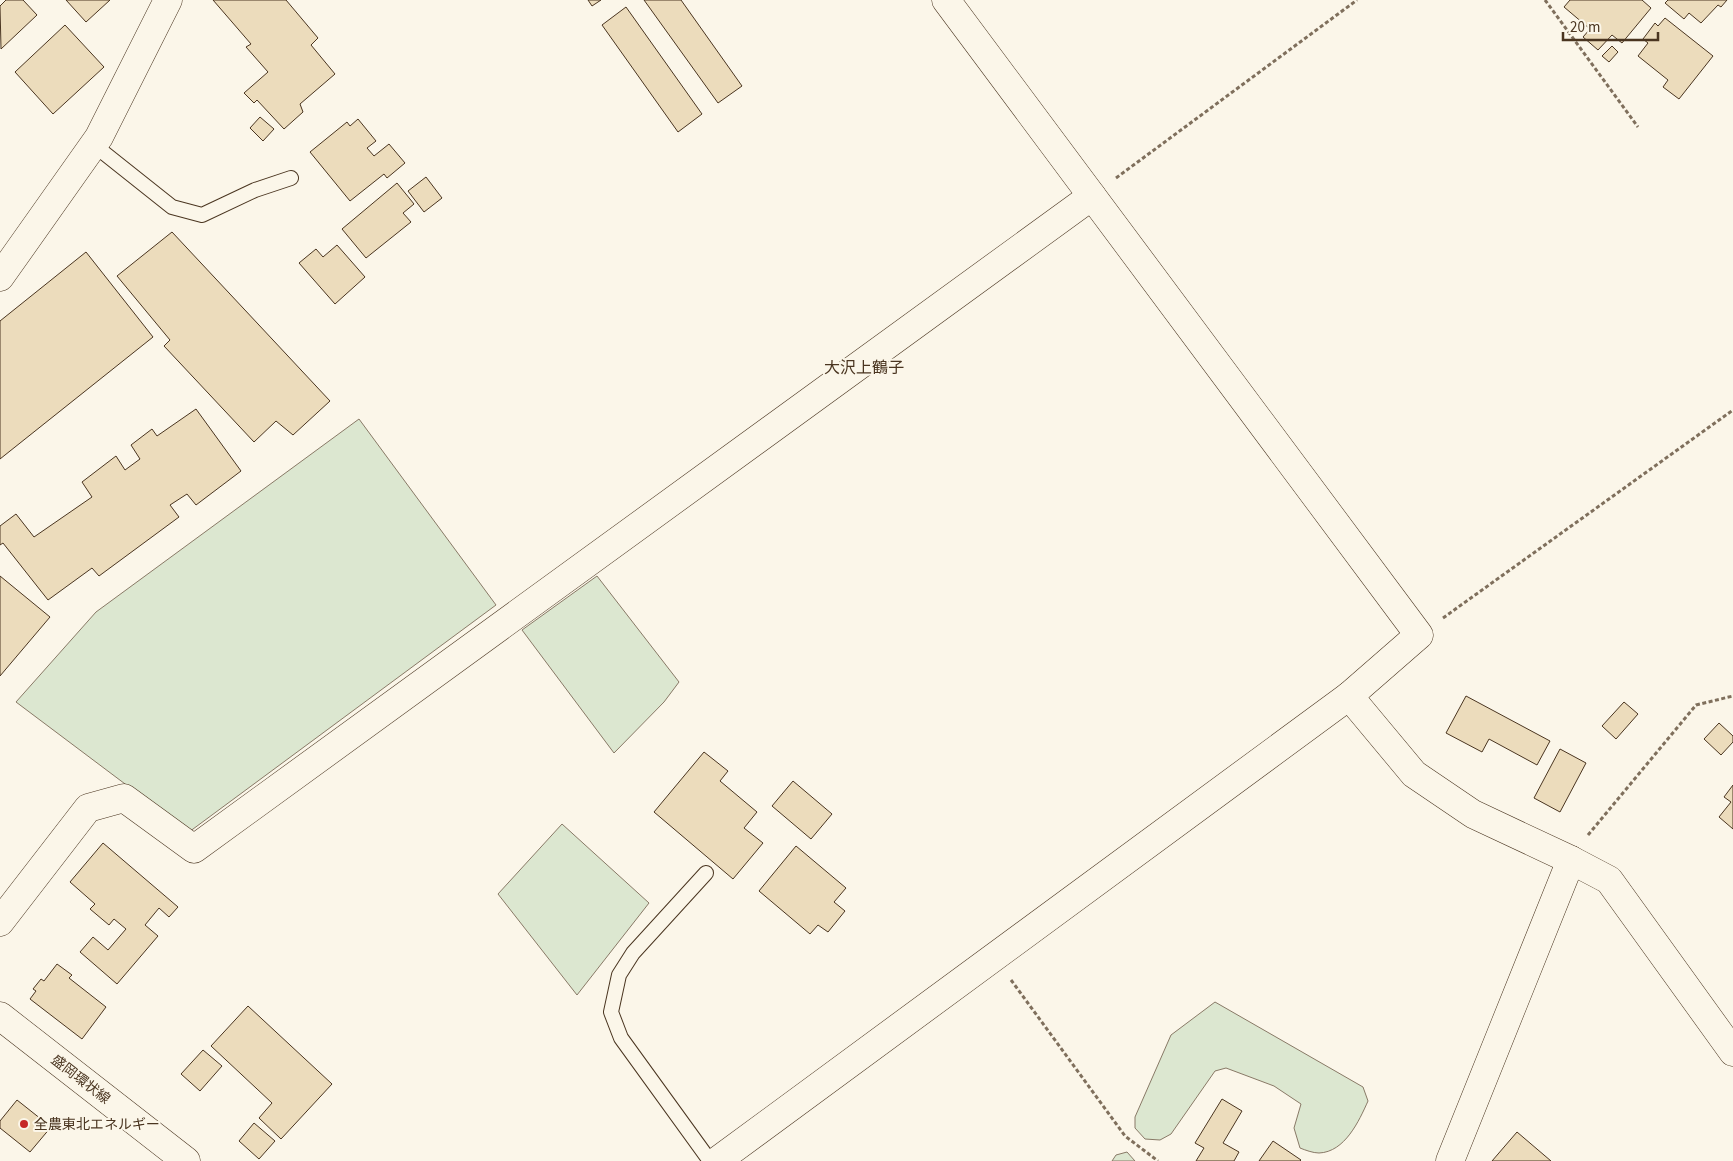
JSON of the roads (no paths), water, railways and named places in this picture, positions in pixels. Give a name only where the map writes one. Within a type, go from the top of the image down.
[{"type":"street","points":[[0,277],[94,145],[168,0]]},
{"type":"street","points":[[717,1161],[1350,696],[1419,635],[946,0]]},
{"type":"street","points":[[0,922],[88,808],[124,798],[194,849],[1092,196]]},
{"type":"street","points":[[1350,696],[1414,774],[1472,814],[1571,860],[1609,880],[1733,1052]]},
{"type":"street","points":[[1450,1161],[1571,860]]},
{"type":"street","name":"盛岡環状線","points":[[0,1016],[186,1161]]},
{"type":"lane","points":[[94,145],[172,207],[202,215],[255,190],[291,178]]},
{"type":"lane","points":[[706,873],[633,953],[619,975],[611,1012],[621,1038],[710,1161]]},
{"type":"place","name":"全農東北エネルギー","points":[[24,1124]]},
{"type":"district","name":"大沢上鶴子","points":[[864,367]]}]
